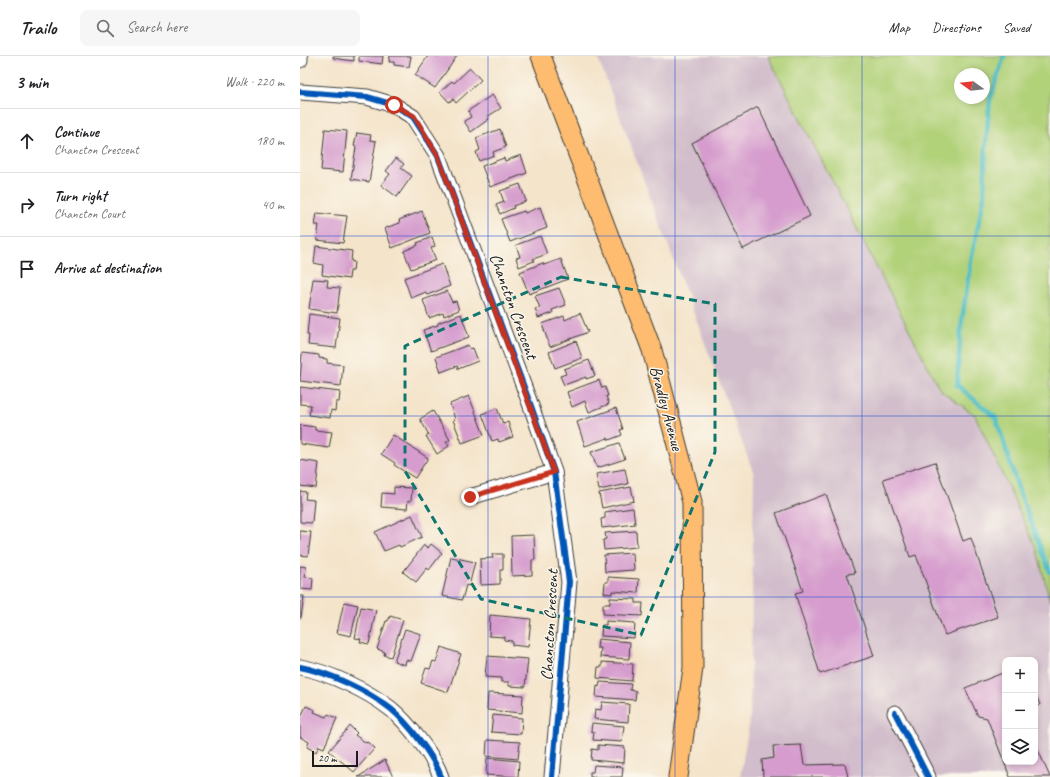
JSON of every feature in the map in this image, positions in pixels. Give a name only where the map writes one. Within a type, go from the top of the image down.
[{"type":"main road","name":"Bradley Avenue","points":[[541,56],[652,350],[692,502],[693,668],[678,777]]},
{"type":"street","name":"Chancton Crescent","points":[[300,92],[368,98],[394,105],[414,116],[438,156],[554,472],[569,582],[552,777]]},
{"type":"street","points":[[470,497],[554,472]]},
{"type":"street","points":[[300,667],[312,669],[357,688],[391,709],[416,736],[438,769],[441,777]]},
{"type":"street","points":[[894,713],[928,777]]},
{"type":"highlighted area","points":[[561,277],[715,304],[715,452],[641,635],[481,599],[405,471],[405,346]]},
{"type":"shaded area","points":[[603,56],[768,56],[940,390],[975,415],[1037,550],[1050,601],[1050,777],[740,777],[750,719],[754,474],[598,58]]},
{"type":"green space","points":[[768,56],[1050,56],[1050,601],[1037,550],[975,415],[940,390]]},
{"type":"building","points":[[333,56],[354,56],[354,61],[333,58]]},
{"type":"building","points":[[359,56],[383,56],[382,64],[359,61]]},
{"type":"building","points":[[390,56],[411,56],[409,67],[394,65],[394,62],[389,62]]},
{"type":"building","points":[[428,56],[457,56],[435,88],[415,75]]},
{"type":"building","points":[[470,68],[481,80],[456,103],[453,99],[449,102],[440,92],[452,81],[454,83]]},
{"type":"building","points":[[492,95],[501,108],[487,117],[489,119],[471,132],[464,121],[471,117],[468,111]]},
{"type":"building","points":[[758,107],[810,216],[743,249],[692,143]]},
{"type":"building","points":[[325,129],[347,131],[343,172],[321,170]]},
{"type":"building","points":[[500,129],[506,147],[493,152],[494,155],[479,161],[476,152],[480,150],[476,138]]},
{"type":"building","points":[[357,133],[371,135],[370,140],[376,141],[369,182],[351,179],[356,147],[354,146]]},
{"type":"building","points":[[521,155],[527,173],[490,187],[482,166],[504,158],[505,161]]},
{"type":"building","points":[[396,158],[404,164],[401,168],[412,176],[397,197],[381,185],[390,174],[386,171]]},
{"type":"building","points":[[520,184],[526,201],[513,206],[514,208],[500,214],[496,205],[504,202],[500,191]]},
{"type":"building","points":[[540,207],[547,228],[510,242],[501,219],[524,211],[525,213]]},
{"type":"building","points":[[422,211],[430,233],[392,248],[385,228],[400,223],[399,220]]},
{"type":"building","points":[[317,213],[347,216],[343,243],[317,240],[319,225],[315,225]]},
{"type":"building","points":[[540,236],[547,254],[533,259],[534,261],[519,267],[516,258],[520,257],[516,245]]},
{"type":"building","points":[[432,237],[435,246],[431,248],[436,260],[411,269],[404,251],[418,245],[417,243]]},
{"type":"building","points":[[316,246],[352,251],[351,261],[354,262],[353,271],[350,271],[349,279],[322,275],[323,265],[314,263]]},
{"type":"building","points":[[561,259],[568,279],[529,294],[520,272],[543,263],[544,265]]},
{"type":"building","points":[[442,264],[450,286],[427,295],[426,292],[411,298],[404,278]]},
{"type":"building","points":[[313,279],[328,280],[327,287],[340,288],[337,313],[309,309]]},
{"type":"building","points":[[559,288],[566,305],[552,310],[553,313],[538,318],[535,309],[540,308],[535,296]]},
{"type":"building","points":[[447,291],[452,302],[456,301],[459,310],[444,316],[443,313],[429,318],[423,300]]},
{"type":"building","points":[[580,313],[588,332],[550,347],[542,324],[564,316],[565,320]]},
{"type":"building","points":[[309,314],[340,318],[336,348],[308,345],[309,335],[307,335]]},
{"type":"building","points":[[461,314],[469,337],[431,351],[423,330],[438,325],[438,323]]},
{"type":"building","points":[[576,341],[582,358],[555,368],[549,352]]},
{"type":"building","points":[[468,345],[470,349],[473,348],[478,361],[458,369],[457,366],[441,372],[436,357]]},
{"type":"building","points":[[302,353],[319,355],[319,358],[327,359],[327,363],[343,365],[341,386],[300,381]]},
{"type":"building","points":[[589,360],[595,376],[586,379],[586,377],[564,385],[560,376],[566,374],[564,369]]},
{"type":"building","points":[[599,380],[602,388],[605,387],[609,404],[589,412],[585,401],[572,407],[567,392]]},
{"type":"building","points":[[300,387],[340,392],[339,402],[336,402],[335,411],[331,410],[330,418],[309,415],[311,405],[300,404]]},
{"type":"building","points":[[469,396],[484,435],[462,443],[453,420],[455,419],[450,404]]},
{"type":"building","points":[[497,408],[503,424],[508,422],[513,437],[499,442],[498,439],[492,441],[482,414]]},
{"type":"building","points":[[616,408],[623,429],[620,430],[622,435],[585,446],[577,422]]},
{"type":"building","points":[[433,411],[450,440],[446,442],[449,446],[437,454],[426,436],[429,435],[420,419]]},
{"type":"building","points":[[300,425],[315,427],[315,430],[332,432],[329,448],[300,444]]},
{"type":"building","points":[[393,435],[428,458],[415,478],[394,465],[395,463],[381,454]]},
{"type":"building","points":[[619,443],[625,459],[597,468],[591,452]]},
{"type":"building","points":[[300,460],[319,463],[316,488],[300,486]]},
{"type":"building","points":[[935,462],[963,541],[971,538],[998,617],[945,635],[916,555],[910,557],[883,479]]},
{"type":"building","points":[[625,469],[628,484],[599,490],[596,474]]},
{"type":"building","points":[[394,487],[412,488],[411,501],[408,501],[407,509],[381,507],[382,493],[394,494]]},
{"type":"building","points":[[631,487],[634,501],[602,508],[599,493]]},
{"type":"building","points":[[300,491],[306,492],[305,499],[314,500],[312,523],[300,522]]},
{"type":"building","points":[[826,494],[855,573],[847,574],[874,656],[820,674],[795,593],[803,591],[776,513]]},
{"type":"building","points":[[633,508],[635,524],[602,528],[601,519],[605,518],[605,512]]},
{"type":"building","points":[[412,515],[422,537],[400,547],[399,545],[384,551],[375,532]]},
{"type":"building","points":[[300,531],[311,532],[308,556],[300,555]]},
{"type":"building","points":[[636,531],[637,547],[604,550],[603,540],[606,539],[605,533]]},
{"type":"building","points":[[534,535],[535,560],[532,560],[532,575],[512,576],[511,536]]},
{"type":"building","points":[[431,544],[442,553],[429,570],[427,568],[416,582],[403,572],[424,545],[428,548]]},
{"type":"building","points":[[633,553],[634,570],[605,572],[604,555]]},
{"type":"building","points":[[492,554],[503,554],[503,570],[500,570],[500,584],[481,585],[480,559],[493,558]]},
{"type":"building","points":[[451,557],[475,562],[469,586],[466,585],[462,600],[442,596]]},
{"type":"building","points":[[300,566],[306,567],[305,577],[313,578],[312,590],[300,589]]},
{"type":"building","points":[[608,577],[639,579],[638,593],[612,591],[612,594],[604,593],[605,582],[608,582]]},
{"type":"building","points":[[300,596],[304,596],[301,618],[300,618]]},
{"type":"building","points":[[610,598],[636,599],[636,603],[643,603],[642,616],[603,614],[603,604],[610,604]]},
{"type":"building","points":[[344,602],[358,605],[351,636],[337,633]]},
{"type":"building","points":[[361,607],[376,610],[369,644],[360,642],[361,639],[355,638]]},
{"type":"building","points":[[490,615],[531,619],[528,647],[512,645],[512,641],[504,640],[504,637],[489,636]]},
{"type":"building","points":[[390,616],[403,620],[391,657],[384,655],[385,652],[377,649],[386,621],[388,621]]},
{"type":"building","points":[[606,621],[635,623],[634,638],[601,636],[602,625],[606,625]]},
{"type":"building","points":[[405,629],[421,634],[411,661],[406,660],[405,665],[394,661]]},
{"type":"building","points":[[598,639],[630,642],[629,659],[600,657],[601,648],[597,648]]},
{"type":"building","points":[[441,647],[461,654],[448,692],[421,683],[426,668],[430,669],[433,661],[436,662]]},
{"type":"building","points":[[487,656],[528,659],[525,687],[509,686],[509,682],[501,682],[501,678],[485,677]]},
{"type":"building","points":[[602,662],[633,664],[632,681],[597,678],[598,667],[602,667]]},
{"type":"building","points":[[1002,673],[1002,756],[987,718],[978,716],[965,688]]},
{"type":"building","points":[[600,682],[631,684],[630,690],[636,691],[635,700],[596,697],[597,686],[599,687]]},
{"type":"building","points":[[488,693],[523,695],[522,713],[487,710]]},
{"type":"building","points":[[602,702],[629,704],[628,722],[594,719],[595,709],[601,710]]},
{"type":"building","points":[[306,706],[315,710],[314,712],[326,717],[328,714],[337,718],[324,748],[319,746],[316,752],[307,747],[309,742],[300,737],[300,719]]},
{"type":"building","points":[[493,715],[522,718],[521,734],[491,732]]},
{"type":"building","points":[[592,723],[624,726],[622,742],[593,740],[594,732],[591,731]]},
{"type":"building","points":[[350,726],[357,733],[355,735],[375,748],[354,772],[329,751]]},
{"type":"building","points":[[487,740],[520,742],[518,759],[486,756]]},
{"type":"building","points":[[598,745],[625,747],[624,763],[591,760],[592,749],[598,750]]},
{"type":"building","points":[[801,745],[804,765],[845,764],[848,777],[763,777],[762,760],[774,758],[773,746]]},
{"type":"building","points":[[1038,750],[1050,777],[1010,777],[1005,765],[1038,765]]},
{"type":"building","points":[[487,758],[519,761],[518,777],[486,775]]},
{"type":"building","points":[[385,760],[393,777],[358,777]]},
{"type":"building","points":[[594,765],[623,767],[622,777],[590,777],[590,772],[593,772]]},
{"type":"waterway","points":[[1004,56],[990,100],[986,140],[984,198],[971,260],[961,327],[957,385],[996,418],[1019,491],[1050,572]]},
{"type":"cycle path","points":[[300,92],[367,97],[394,105],[413,117],[438,156],[531,406],[554,472],[569,582],[552,777]]},
{"type":"cycle path","points":[[300,667],[323,673],[347,683],[382,702],[391,709],[420,740],[433,759],[441,777]]},
{"type":"cycle path","points":[[895,713],[928,777]]},
{"type":"route","points":[[394,105],[414,116],[438,156],[554,472],[470,497]]}]
